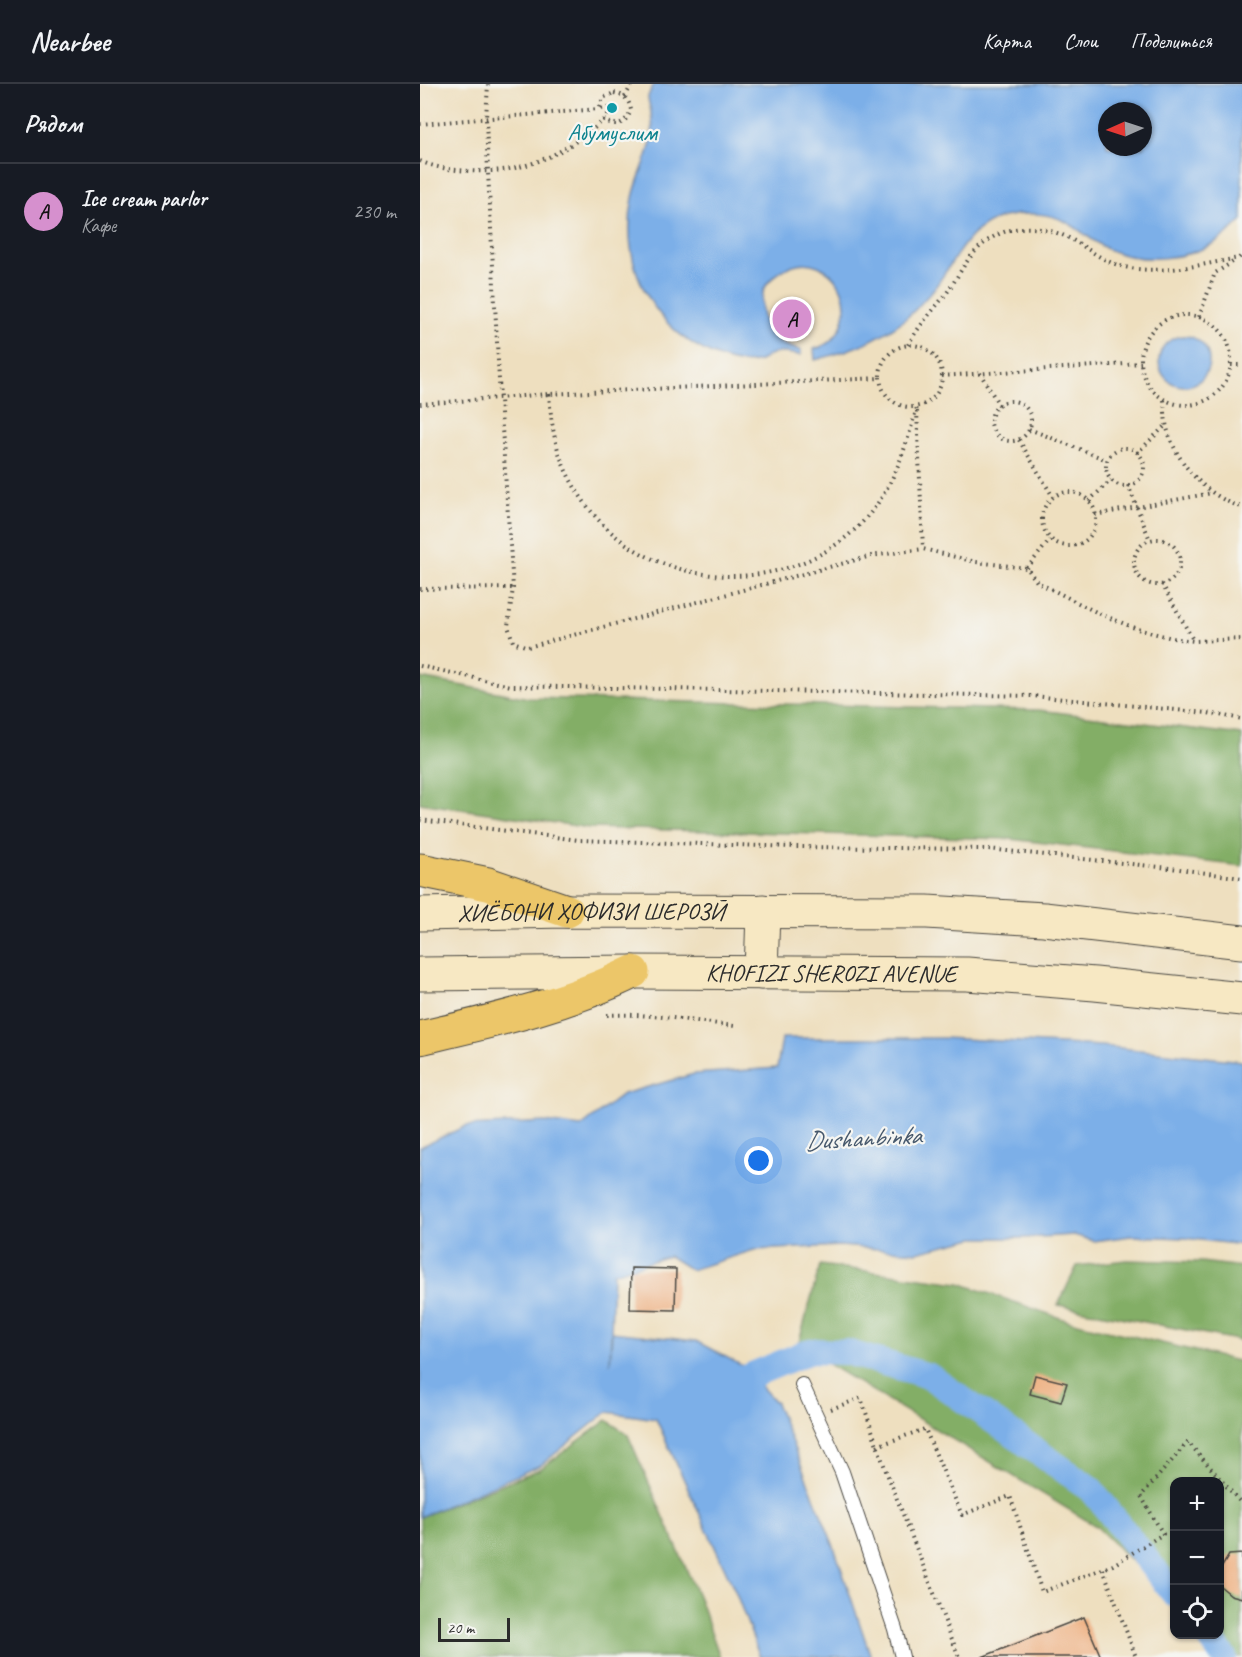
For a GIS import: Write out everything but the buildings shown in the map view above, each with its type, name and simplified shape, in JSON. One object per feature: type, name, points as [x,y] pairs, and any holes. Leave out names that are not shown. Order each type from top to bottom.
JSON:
[{"type":"highway","points":[[420,870],[488,884],[567,911]]},
{"type":"highway","points":[[420,1038],[546,1007],[585,994],[633,972]]},
{"type":"main road","name":"ХИЁБОНИ ҲОФИЗИ ШЕРОЗӢ","points":[[420,914],[763,911]]},
{"type":"main road","points":[[761,973],[763,911],[927,912],[1032,918],[1242,942]]},
{"type":"main road","name":"KHOFIZI SHEROZI AVENUE","points":[[420,974],[633,972],[967,974],[1242,999]]},
{"type":"lane","points":[[802,1385],[842,1472],[895,1629],[902,1657]]},
{"type":"path","points":[[488,84],[486,117],[488,172],[513,588],[508,626],[513,642],[528,647],[871,556],[923,549],[976,562],[1027,568],[1037,582],[1098,613],[1137,629],[1194,641],[1242,639]]},
{"type":"path","points":[[625,97],[632,84]]},
{"type":"path","points":[[599,109],[600,103],[608,95],[620,94],[629,103],[631,110],[623,122],[617,125],[604,120]]},
{"type":"path","points":[[420,124],[612,108],[604,120],[586,136],[544,160],[522,167],[488,172],[450,170],[420,161]]},
{"type":"path","points":[[908,345],[919,325],[946,293],[969,259],[987,239],[1010,228],[1037,228],[1057,233],[1075,240],[1082,247],[1110,263],[1131,268],[1170,269],[1240,256]]},
{"type":"path","points":[[1199,317],[1215,273],[1240,256]]},
{"type":"path","points":[[1182,315],[1199,317],[1213,324],[1224,336],[1230,349],[1231,365],[1226,382],[1214,396],[1199,404],[1181,406],[1164,400],[1148,384],[1141,363],[1143,346],[1152,331],[1166,320],[1182,315]]},
{"type":"path","points":[[908,345],[928,350],[940,366],[942,376],[937,393],[932,399],[917,407],[896,404],[882,388],[880,378],[887,356],[897,348],[908,345]]},
{"type":"path","points":[[942,376],[1141,363]]},
{"type":"path","points":[[1231,365],[1242,365]]},
{"type":"path","points":[[980,373],[999,405]]},
{"type":"path","points":[[420,404],[549,394],[880,378]]},
{"type":"path","points":[[549,394],[552,430],[563,466],[582,499],[600,520],[636,550],[670,567],[706,576],[744,577],[781,570],[816,556],[847,535],[874,508],[894,477],[908,441],[917,407]]},
{"type":"path","points":[[1164,400],[1167,425],[1176,452],[1192,474],[1212,493],[1242,507]]},
{"type":"path","points":[[1013,401],[1026,408],[1031,422],[1029,429],[1019,440],[1005,441],[993,432],[991,417],[999,405],[1013,401]]},
{"type":"path","points":[[917,407],[923,549]]},
{"type":"path","points":[[1137,453],[1167,425]]},
{"type":"path","points":[[1029,429],[1107,460]]},
{"type":"path","points":[[1019,440],[1053,497]]},
{"type":"path","points":[[1120,448],[1132,449],[1141,457],[1143,469],[1138,480],[1122,486],[1111,480],[1106,471],[1107,460],[1120,448]]},
{"type":"path","points":[[1089,501],[1111,480]]},
{"type":"path","points":[[1128,485],[1150,540]]},
{"type":"path","points":[[1072,492],[1089,501],[1095,515],[1096,525],[1086,541],[1068,547],[1050,540],[1042,526],[1042,518],[1043,510],[1053,497],[1072,492]]},
{"type":"path","points":[[1095,515],[1212,493]]},
{"type":"path","points":[[1027,568],[1050,540]]},
{"type":"path","points":[[1150,540],[1166,540],[1178,552],[1179,568],[1175,575],[1162,584],[1147,582],[1136,571],[1135,556],[1138,549],[1150,540]]},
{"type":"path","points":[[1162,584],[1194,641]]},
{"type":"path","points":[[420,590],[513,588]]},
{"type":"path","points":[[420,666],[511,686],[1032,696],[1206,713],[1242,719]]},
{"type":"path","points":[[420,819],[578,840],[796,847],[988,849],[1242,878]]},
{"type":"path","points":[[597,1017],[634,1014],[735,1026]]},
{"type":"path","points":[[815,1414],[861,1398],[877,1446],[960,1657]]},
{"type":"path","points":[[877,1446],[925,1429],[962,1515],[1010,1496],[1042,1592],[1124,1559],[1163,1534],[1141,1496],[1188,1442],[1242,1504]]},
{"type":"path","points":[[1103,1569],[1136,1657]]},
{"type":"green space","points":[[420,678],[529,698],[1039,710],[1242,735],[1242,866],[1010,839],[590,828],[420,803]]},
{"type":"green space","points":[[1126,1260],[1201,1262],[1242,1267],[1242,1341],[1058,1305],[1077,1266]]},
{"type":"green space","points":[[820,1265],[959,1283],[1069,1321],[1242,1362],[1242,1657],[1210,1657],[1196,1639],[1224,1639],[1224,1477],[1170,1477],[1170,1605],[1154,1583],[1096,1526],[798,1346]]},
{"type":"green space","points":[[607,1420],[628,1435],[699,1598],[720,1657],[420,1657],[420,1517],[540,1469]]},
{"type":"water","points":[[654,84],[1242,84],[1242,220],[1232,230],[1203,249],[1177,256],[1150,258],[1112,251],[1072,225],[1052,216],[1020,214],[1004,217],[992,221],[972,236],[934,289],[904,320],[868,342],[815,360],[814,349],[827,344],[842,323],[845,310],[844,297],[839,284],[830,274],[814,264],[796,264],[783,270],[768,282],[763,293],[762,313],[769,330],[775,337],[782,343],[801,350],[801,355],[774,353],[758,362],[731,361],[698,347],[678,333],[660,315],[637,273],[631,249],[630,224],[633,198],[652,139],[648,97]]},
{"type":"water","points":[[1189,336],[1202,343],[1208,351],[1208,371],[1202,379],[1194,385],[1179,386],[1166,379],[1160,371],[1159,356],[1166,343],[1174,337]]},
{"type":"water","name":"Dushanbinka","points":[[782,1038],[943,1038],[1102,1046],[1242,1061],[1242,1245],[1184,1238],[1131,1236],[1094,1241],[1074,1235],[974,1238],[917,1252],[840,1246],[754,1250],[691,1270],[669,1256],[613,1273],[610,1364],[612,1332],[696,1341],[743,1366],[776,1403],[833,1544],[871,1657],[760,1657],[736,1593],[656,1419],[607,1412],[541,1465],[420,1517],[420,1147],[466,1126],[545,1122],[581,1127],[623,1094],[694,1074],[777,1068]]},
{"type":"waterway","points":[[718,1389],[810,1351],[846,1352],[929,1376],[1091,1489],[1170,1589]]},
{"type":"waterway","points":[[1211,1639],[1224,1657]]},
{"type":"place","name":"Абумуслим","points":[[612,108]]},
{"type":"place","name":"Ice cream parlor","points":[[792,319]]}]
